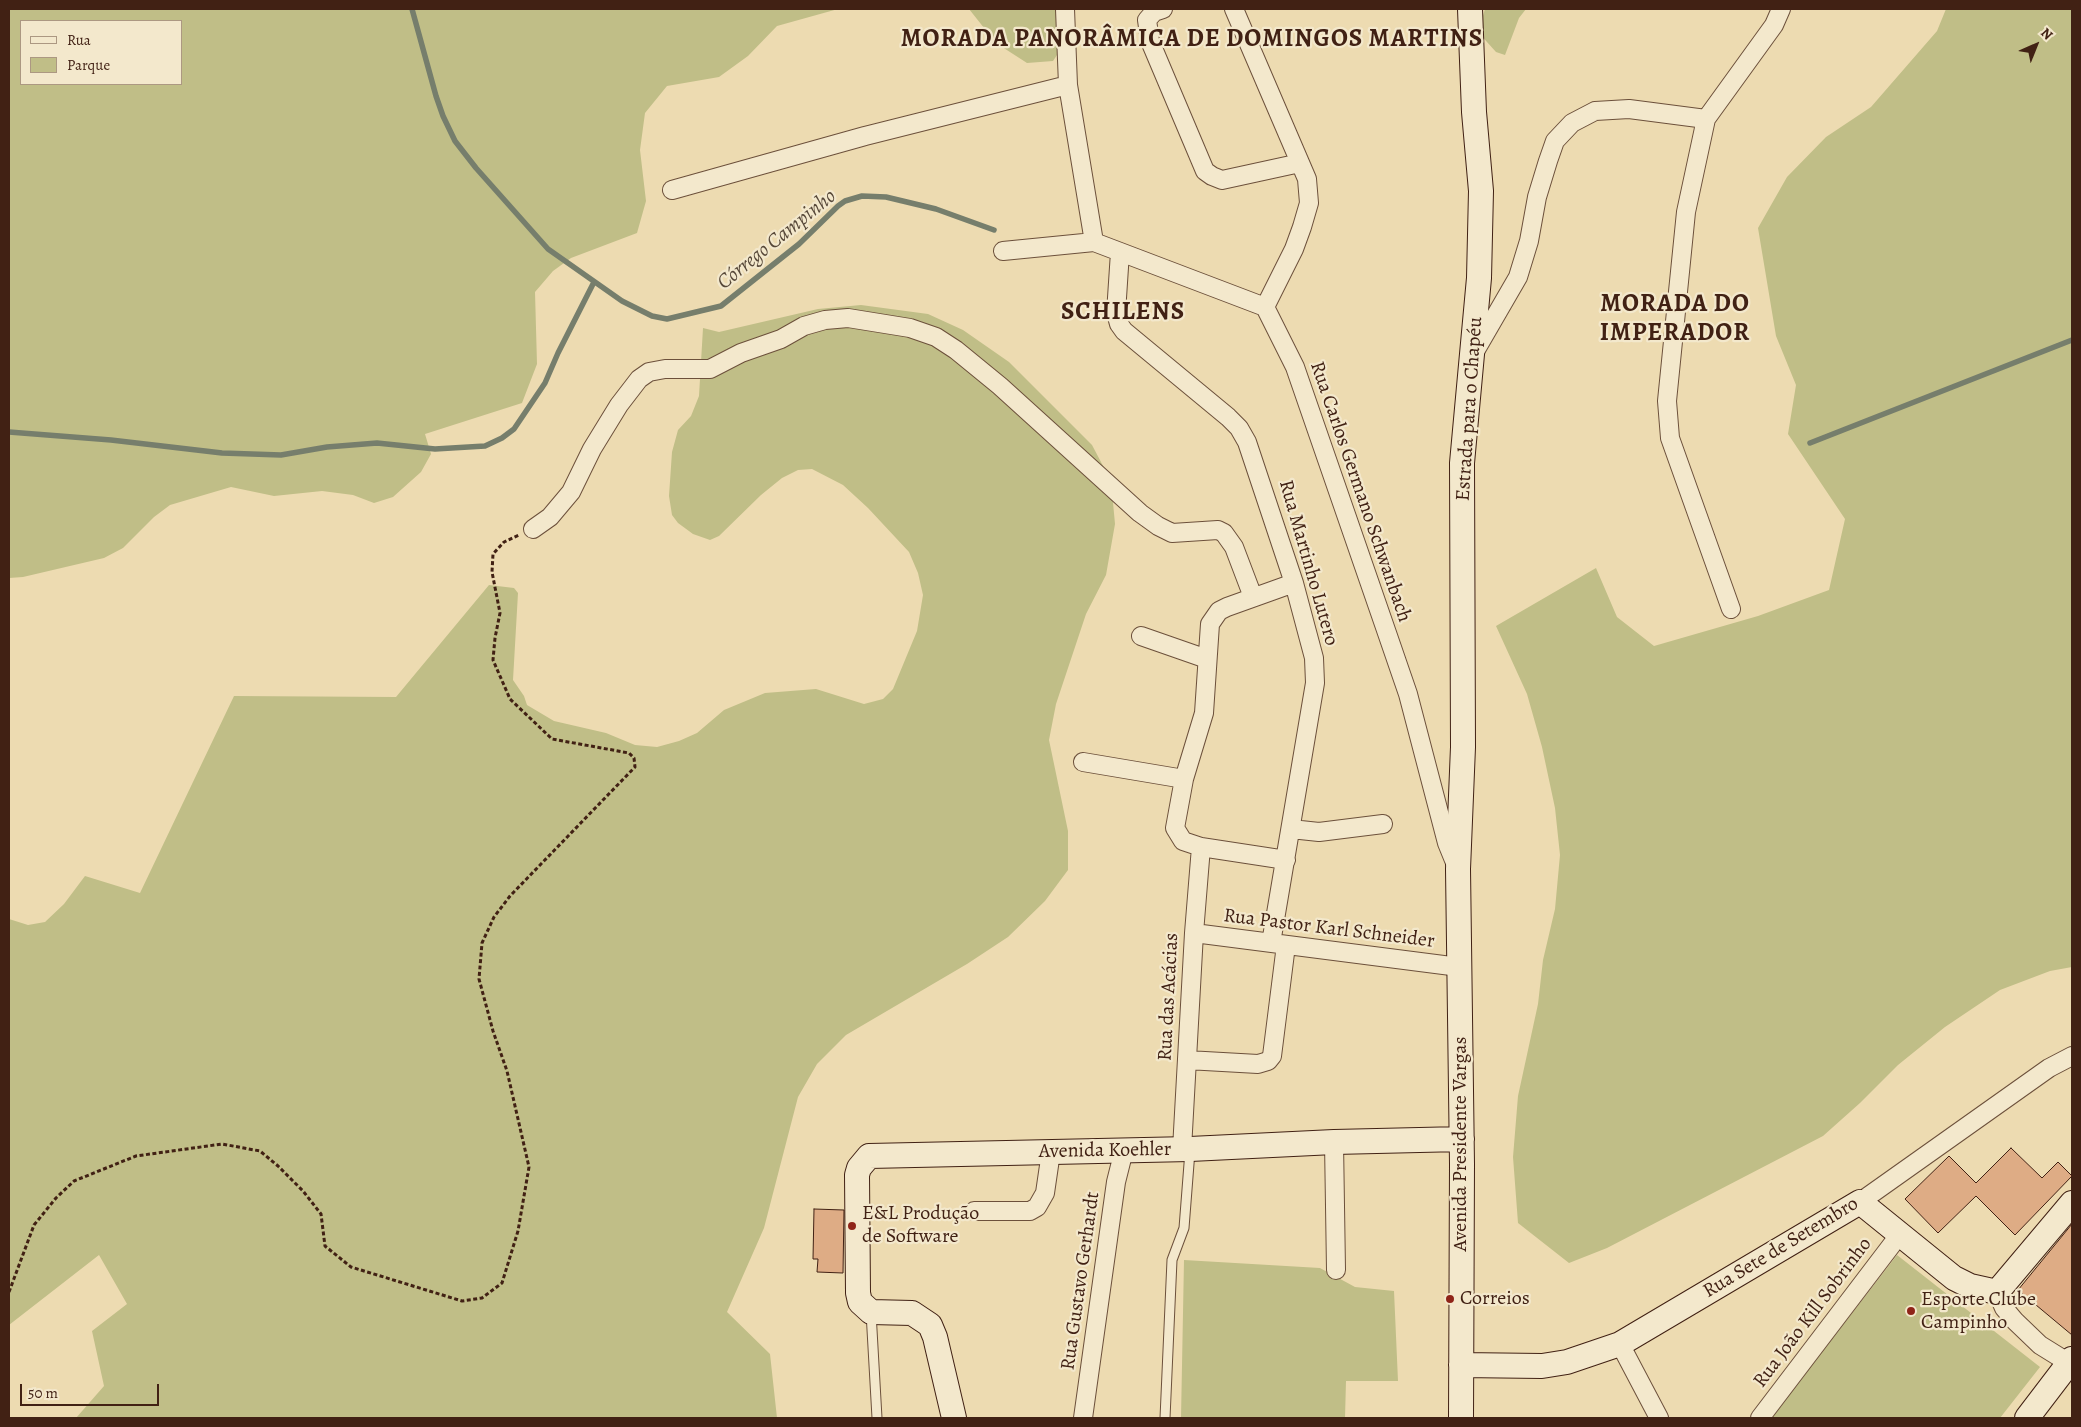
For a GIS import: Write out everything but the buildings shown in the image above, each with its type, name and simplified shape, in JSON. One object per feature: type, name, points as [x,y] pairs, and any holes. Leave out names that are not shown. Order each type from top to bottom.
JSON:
[{"type":"street","points":[[1065,9],[1068,85],[1094,242]]},
{"type":"street","points":[[1163,9],[1154,12],[1147,20],[1150,41],[1206,171],[1222,180],[1300,163]]},
{"type":"street","points":[[1003,252],[1094,242],[1265,307],[1294,249],[1307,211],[1309,203],[1307,178],[1234,9]]},
{"type":"street","name":"Estrada para o Chapéu","points":[[1458,869],[1463,747],[1462,463],[1474,354],[1479,278],[1481,191],[1474,112],[1470,9]]},
{"type":"street","points":[[1731,609],[1670,438],[1667,420],[1686,212],[1706,119],[1774,25],[1781,9]]},
{"type":"street","points":[[672,190],[865,136],[1068,85]]},
{"type":"street","points":[[1474,354],[1518,277],[1529,242],[1537,197],[1555,141],[1572,123],[1595,111],[1629,109],[1706,119]]},
{"type":"street","name":"Rua Martinho Lutero","points":[[1120,252],[1116,312],[1119,324],[1124,331],[1213,404],[1239,428],[1257,466],[1294,583],[1316,672],[1286,860],[1272,1056],[1268,1061],[1258,1064],[1187,1060]]},
{"type":"street","name":"Rua Carlos Germano Schwanbach","points":[[1265,307],[1295,367],[1381,614],[1408,694],[1447,843],[1458,869]]},
{"type":"street","points":[[533,529],[550,517],[571,492],[592,449],[639,378],[649,372],[665,369],[710,369],[741,353],[781,339],[804,326],[825,320],[848,318],[910,328],[936,337],[956,350],[1000,386],[1140,513],[1158,526],[1172,532],[1218,530],[1224,533],[1234,547],[1253,597]]},
{"type":"street","points":[[1286,860],[1202,847],[1182,841],[1175,828],[1184,779],[1204,713],[1208,635],[1213,618],[1227,607],[1294,583]]},
{"type":"street","points":[[1142,636],[1207,659]]},
{"type":"street","points":[[1083,762],[1184,779]]},
{"type":"street","points":[[1290,830],[1319,832],[1383,824]]},
{"type":"street","name":"Rua das Acácias","points":[[1186,1149],[1187,1060],[1194,933],[1202,847]]},
{"type":"street","name":"Avenida Presidente Vargas","points":[[1458,869],[1462,1139],[1461,1418]]},
{"type":"street","name":"Rua Pastor Karl Schneider","points":[[1194,933],[1459,967]]},
{"type":"street","name":"Rua Sete de Setembro","points":[[1461,1365],[1542,1366],[1567,1362],[1620,1344],[1860,1202],[2049,1068],[2072,1056]]},
{"type":"street","name":"Avenida Koehler","points":[[871,1312],[860,1302],[857,1175],[859,1168],[870,1156],[1186,1149],[1334,1142],[1462,1139]]},
{"type":"street","points":[[1334,1142],[1336,1270]]},
{"type":"street","name":"Rua Gustavo Gerhardt","points":[[1083,1418],[1116,1182],[1124,1150]]},
{"type":"street","points":[[974,1211],[1030,1210],[1037,1207],[1045,1193],[1051,1152]]},
{"type":"street","points":[[1860,1202],[1954,1278],[1970,1286],[1997,1292]]},
{"type":"street","points":[[1997,1292],[2072,1203]]},
{"type":"street","name":"Rua João Kill Sobrinho","points":[[1760,1418],[1900,1234]]},
{"type":"street","points":[[1997,1292],[2004,1308],[2040,1345],[2071,1361],[2027,1418]]},
{"type":"street","points":[[871,1312],[912,1313],[930,1325],[936,1337],[954,1418]]},
{"type":"street","points":[[1620,1344],[1659,1418]]},
{"type":"lane","points":[[1165,1418],[1172,1260],[1184,1228],[1186,1149]]},
{"type":"lane","points":[[871,1312],[876,1418]]},
{"type":"path","points":[[9,1292],[34,1225],[56,1198],[74,1182],[136,1156],[222,1144],[260,1151],[278,1166],[304,1191],[320,1214],[325,1246],[351,1267],[462,1301],[482,1298],[502,1282],[518,1231],[529,1167],[507,1071],[493,1031],[479,979],[482,943],[494,917],[510,896],[635,767],[634,758],[629,753],[552,739],[510,699],[493,660],[500,613],[492,572],[493,554],[504,542],[533,529]]},
{"type":"green space","points":[[9,9],[838,9],[777,26],[748,56],[719,77],[667,86],[645,113],[640,150],[646,201],[637,233],[571,258],[553,271],[535,292],[537,364],[522,403],[425,434],[431,454],[421,472],[393,497],[374,503],[353,495],[322,491],[274,496],[231,487],[170,505],[154,517],[123,548],[104,558],[23,577],[9,578]]},
{"type":"green space","points":[[969,9],[1071,9],[1075,28],[1053,61],[1027,63],[996,43]]},
{"type":"green space","points":[[1485,9],[1526,9],[1519,18],[1505,55],[1496,52],[1478,32]]},
{"type":"green space","points":[[1946,9],[2072,9],[2072,967],[2050,971],[2000,990],[1945,1027],[1898,1065],[1823,1136],[1607,1248],[1569,1263],[1518,1223],[1513,1157],[1518,1096],[1538,1004],[1543,960],[1555,909],[1560,855],[1555,808],[1542,747],[1527,694],[1496,626],[1596,568],[1617,617],[1654,646],[1758,616],[1829,590],[1845,519],[1788,434],[1796,385],[1776,336],[1758,228],[1787,177],[1826,137],[1871,107],[1937,31]]},
{"type":"green space","points":[[861,305],[928,314],[963,330],[1009,362],[1092,445],[1111,481],[1115,524],[1106,575],[1086,614],[1056,704],[1049,740],[1068,831],[1068,870],[1045,901],[1008,937],[967,964],[846,1035],[817,1064],[798,1097],[764,1228],[727,1312],[770,1354],[777,1418],[76,1418],[104,1386],[92,1331],[127,1304],[99,1255],[9,1325],[9,919],[28,925],[45,922],[64,904],[85,876],[140,893],[234,696],[396,697],[489,585],[514,588],[518,593],[513,680],[524,696],[527,705],[554,721],[606,733],[635,745],[657,747],[679,741],[697,733],[724,710],[765,693],[816,689],[864,704],[883,699],[893,689],[917,631],[923,595],[918,573],[909,552],[868,508],[843,485],[812,469],[798,470],[782,478],[761,495],[719,536],[710,540],[693,534],[678,523],[672,515],[669,496],[672,452],[678,430],[691,416],[699,396],[703,328],[719,332],[818,309]]},
{"type":"green space","name":"Esporte Clube Campinho","points":[[1897,1255],[2040,1367],[2000,1418],[1771,1418]]},
{"type":"green space","points":[[1184,1260],[1320,1268],[1355,1287],[1394,1291],[1398,1381],[1346,1381],[1345,1418],[1181,1418]]},
{"type":"waterway","name":"Córrego Campinho","points":[[412,9],[443,116],[455,141],[476,168],[548,249],[622,301],[652,316],[667,319],[721,306],[799,244],[838,206],[845,201],[862,196],[886,197],[936,209],[994,230]]},
{"type":"waterway","points":[[9,432],[111,440],[222,453],[281,455],[327,447],[377,443],[435,449],[485,446],[502,438],[514,429],[545,383],[594,282]]},
{"type":"waterway","points":[[1810,443],[2072,340]]},
{"type":"place","name":"E&L Produção de Software","points":[[852,1226]]},
{"type":"place","name":"Correios","points":[[1450,1299]]},
{"type":"place","name":"Esporte Clube Campinho","points":[[1911,1311]]},
{"type":"district","name":"MORADA PANORÂMICA DE DOMINGOS MARTINS","points":[[1192,40]]},
{"type":"district","name":"SCHILENS","points":[[1123,313]]},
{"type":"district","name":"MORADA DO IMPERADOR","points":[[1675,320]]}]
